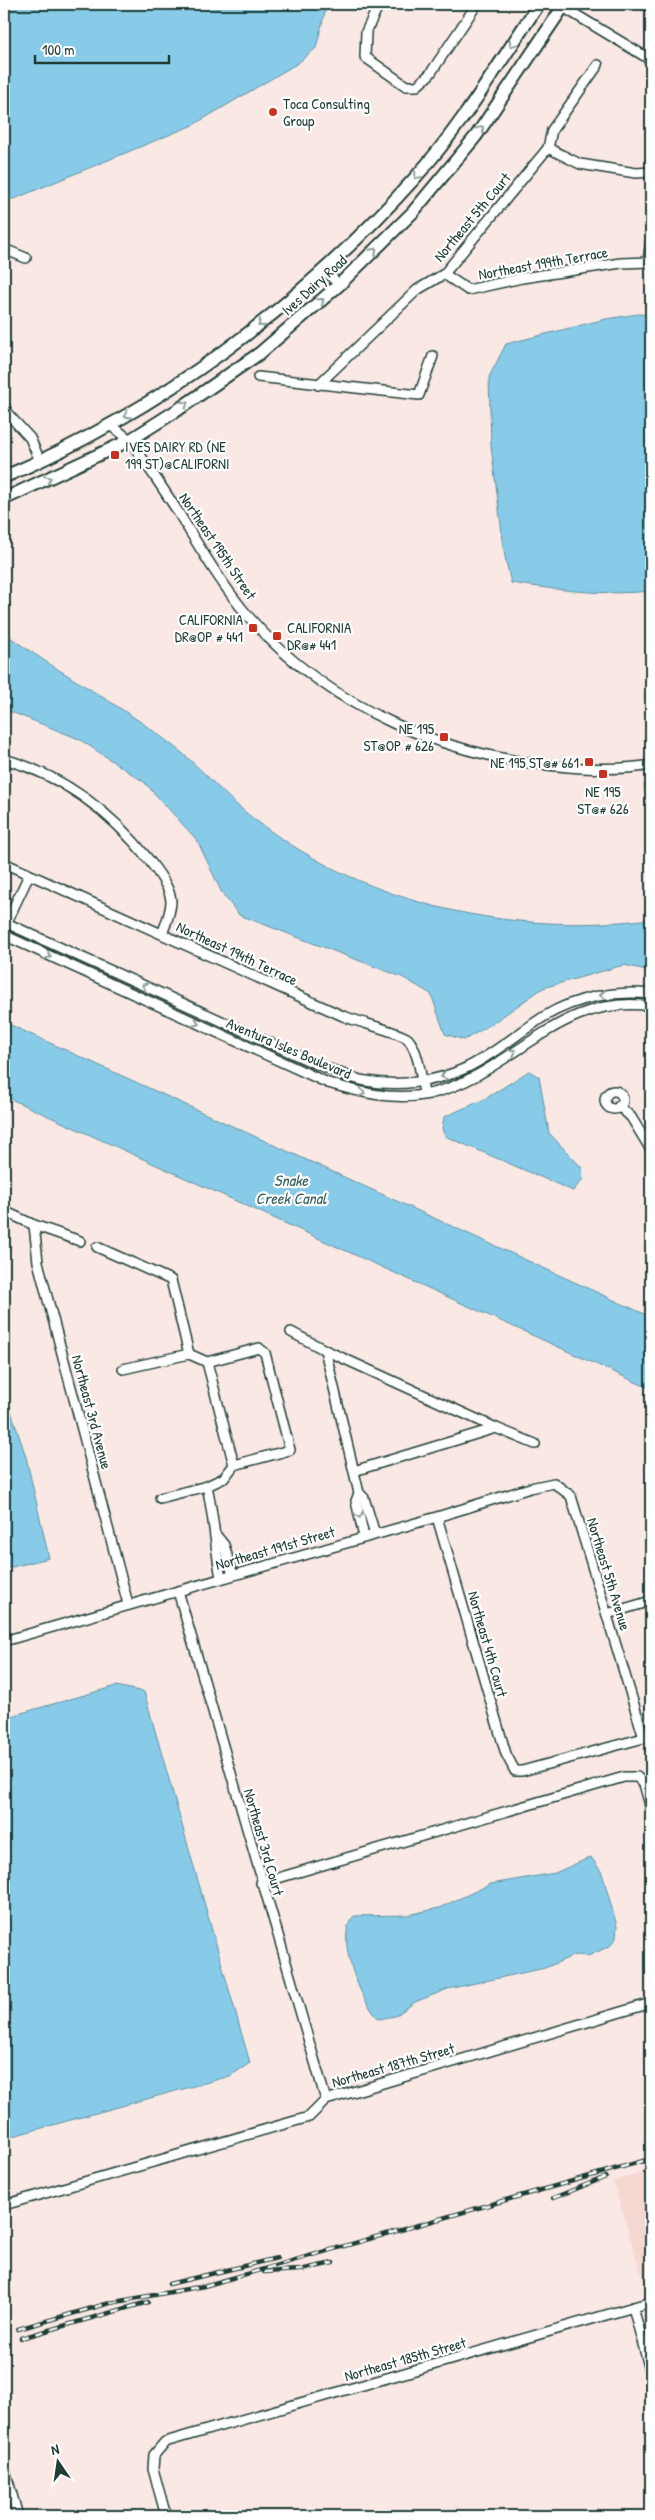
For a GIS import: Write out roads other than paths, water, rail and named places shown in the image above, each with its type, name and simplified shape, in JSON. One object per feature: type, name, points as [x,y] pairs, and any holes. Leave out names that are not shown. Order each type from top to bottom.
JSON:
[{"type":"main road","name":"Ives Dairy Road","points":[[4,477],[111,425],[167,391],[246,336],[325,270],[415,179],[458,124],[539,4]]},
{"type":"main road","name":"Ives Dairy Road","points":[[4,499],[130,440],[260,353],[339,285],[413,212],[476,136],[562,5]]},
{"type":"street","points":[[379,4],[366,32],[364,58],[406,86],[416,86],[430,74],[477,4]]},
{"type":"street","points":[[562,5],[651,60]]},
{"type":"street","name":"Northeast 5th Court","points":[[318,385],[417,290],[444,274],[548,148],[552,130],[598,65]]},
{"type":"street","points":[[548,148],[580,164],[636,173],[651,172]]},
{"type":"street","points":[[649,261],[651,240]]},
{"type":"street","points":[[4,249],[26,258]]},
{"type":"street","name":"Northeast 199th Terrace","points":[[444,274],[468,290],[522,278],[621,263],[649,261]]},
{"type":"street","points":[[325,270],[339,285]]},
{"type":"street","points":[[258,377],[419,395],[433,356]]},
{"type":"street","points":[[5,410],[30,438],[40,461]]},
{"type":"street","name":"Northeast 195th Street","points":[[111,425],[130,440],[220,579],[249,616],[288,656],[347,699],[374,715],[453,747],[470,751],[539,765],[596,769],[651,765]]},
{"type":"street","points":[[4,759],[54,778],[80,792],[111,818],[132,840],[154,867],[166,887],[171,900],[162,934]]},
{"type":"street","name":"Northeast 194th Terrace","points":[[4,863],[342,1016],[368,1026],[396,1032],[407,1038],[415,1052],[424,1094]]},
{"type":"street","points":[[4,925],[29,875]]},
{"type":"street","name":"Aventura Isles Boulevard","points":[[4,925],[316,1064],[365,1081],[402,1084],[438,1078],[466,1068],[546,1016],[566,1006],[589,998],[615,993],[651,994]]},
{"type":"street","name":"Aventura Isles Boulevard","points":[[4,935],[328,1083],[366,1094],[401,1097],[424,1094],[468,1080],[482,1073],[564,1020],[586,1011],[610,1006],[651,1006]]},
{"type":"street","points":[[620,1106],[631,1117],[651,1150]]},
{"type":"street","points":[[4,1211],[34,1225],[80,1241]]},
{"type":"street","name":"Northeast 3rd Avenue","points":[[34,1225],[38,1262],[128,1604]]},
{"type":"street","points":[[97,1247],[171,1280],[189,1354]]},
{"type":"street","points":[[291,1332],[325,1350],[535,1444]]},
{"type":"street","points":[[123,1369],[189,1354],[207,1362],[259,1348],[265,1353],[290,1450],[234,1465],[224,1478],[207,1486],[160,1498]]},
{"type":"street","points":[[325,1350],[359,1493],[364,1498],[375,1534]]},
{"type":"street","points":[[207,1362],[234,1465]]},
{"type":"street","points":[[354,1471],[496,1428]]},
{"type":"street","name":"Northeast 191st Street","points":[[4,1641],[437,1517],[530,1488],[554,1483]]},
{"type":"street","name":"Northeast 5th Avenue","points":[[554,1483],[571,1496],[648,1737]]},
{"type":"street","points":[[207,1486],[216,1535],[215,1546],[221,1578]]},
{"type":"street","points":[[359,1493],[356,1501],[364,1537]]},
{"type":"street","name":"Northeast 4th Court","points":[[437,1517],[506,1754],[515,1771],[522,1771],[648,1737]]},
{"type":"street","points":[[216,1535],[224,1545],[233,1575]]},
{"type":"street","name":"Northeast 3rd Court","points":[[178,1590],[261,1883],[326,2100]]},
{"type":"street","points":[[608,1614],[651,1601]]},
{"type":"street","points":[[261,1883],[624,1777],[637,1778],[644,1784],[651,1808]]},
{"type":"street","name":"Northeast 187th Street","points":[[4,2205],[309,2117],[326,2100],[651,2003]]},
{"type":"street","name":"Northeast 185th Street","points":[[166,2516],[153,2469],[154,2455],[165,2442],[651,2302]]},
{"type":"street","points":[[633,2307],[651,2374]]},
{"type":"street","points":[[4,2467],[18,2516]]},
{"type":"water","points":[[4,4],[327,4],[316,48],[298,63],[193,125],[14,199],[4,198]]},
{"type":"water","points":[[638,314],[651,315],[651,591],[598,593],[511,583],[505,557],[491,446],[489,377],[506,344],[606,319]]},
{"type":"water","points":[[4,635],[7,635],[140,721],[182,753],[238,806],[258,822],[302,851],[348,875],[395,895],[445,909],[495,918],[547,923],[599,923],[651,919],[651,971],[624,965],[543,988],[490,1025],[464,1040],[445,1034],[431,994],[402,977],[239,915],[222,893],[197,840],[144,782],[79,739],[4,709]]},
{"type":"water","name":"Snake Creek Canal","points":[[4,1022],[651,1317],[651,1389],[4,1096]]},
{"type":"water","points":[[529,1071],[539,1077],[549,1133],[582,1168],[583,1179],[573,1191],[445,1136],[442,1129],[444,1117],[485,1099]]},
{"type":"water","points":[[4,1390],[26,1457],[49,1558],[4,1569]]},
{"type":"water","points":[[116,1686],[144,1692],[250,2063],[230,2076],[13,2136],[4,2133],[4,1718]]},
{"type":"water","points":[[591,1857],[602,1873],[617,1926],[616,1938],[610,1946],[588,1956],[575,1955],[545,1968],[448,1989],[415,2002],[395,2016],[379,2019],[372,2011],[358,1984],[348,1953],[348,1925],[354,1916],[408,1915],[439,1908],[491,1884],[555,1873]]},
{"type":"railway","points":[[18,2329],[110,2303],[204,2286],[650,2159]]},
{"type":"railway","points":[[645,2172],[651,2170]]},
{"type":"railway","points":[[553,2198],[606,2177]]},
{"type":"railway","points":[[169,2284],[277,2258]]},
{"type":"railway","points":[[264,2272],[300,2270],[333,2263]]},
{"type":"railway","points":[[21,2338],[148,2302]]},
{"type":"place","name":"Toca Consulting Group","points":[[273,112]]},
{"type":"place","name":"IVES DAIRY RD (NE 199 ST)@CALIFORNI","points":[[115,455]]},
{"type":"place","name":"CALIFORNIA DR@OP # 441","points":[[253,628]]},
{"type":"place","name":"CALIFORNIA DR@# 441","points":[[277,636]]},
{"type":"place","name":"NE 195 ST@OP # 626","points":[[444,737]]},
{"type":"place","name":"NE 195 ST@# 661","points":[[589,762]]},
{"type":"place","name":"NE 195 ST@# 626","points":[[603,774]]}]
